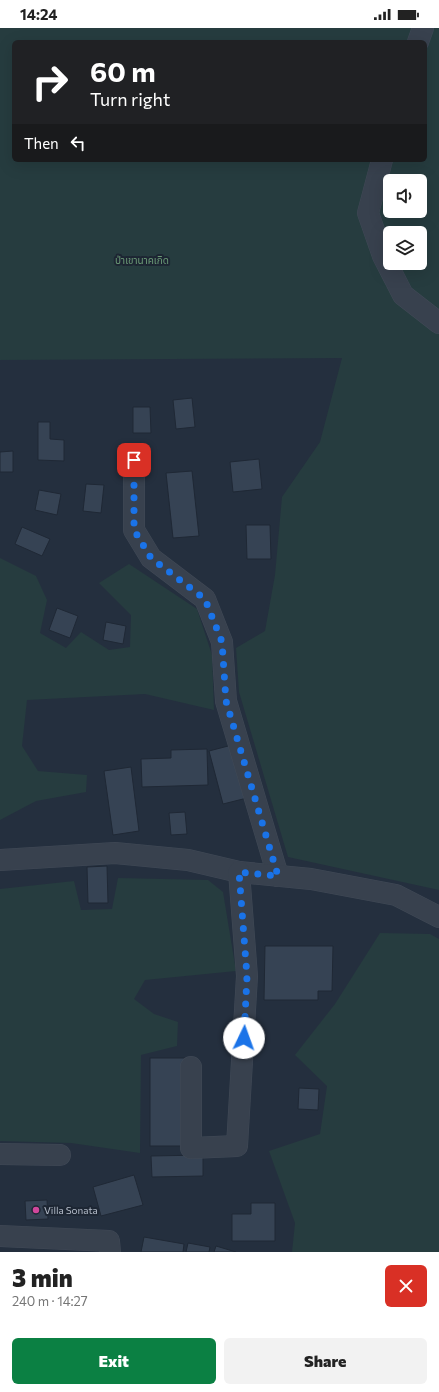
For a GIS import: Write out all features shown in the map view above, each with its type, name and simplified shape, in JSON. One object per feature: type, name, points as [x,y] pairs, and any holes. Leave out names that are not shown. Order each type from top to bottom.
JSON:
[{"type":"street","points":[[419,40],[422,28]]},
{"type":"street","points":[[381,162],[368,213],[383,256],[403,295],[439,323]]},
{"type":"street","points":[[134,460],[134,530],[151,558],[205,599],[222,642],[226,701],[278,876]]},
{"type":"street","points":[[0,860],[115,853],[188,860],[239,872],[311,879],[396,895],[439,917]]},
{"type":"street","points":[[191,1067],[191,1148],[237,1146],[247,976],[239,872]]},
{"type":"street","points":[[0,1154],[60,1155]]},
{"type":"street","points":[[0,1236],[109,1241],[110,1252]]},
{"type":"green space","name":"ป่าเขานาคเกิด","points":[[0,28],[439,28],[439,890],[288,857],[239,692],[236,648],[265,631],[275,575],[282,497],[320,442],[342,358],[0,360]]},
{"type":"green space","points":[[0,558],[36,576],[47,600],[40,633],[66,648],[81,632],[109,650],[130,647],[131,615],[99,583],[129,564],[197,609],[212,655],[214,710],[145,694],[27,700],[22,746],[38,771],[87,775],[86,792],[36,801],[0,820]]},
{"type":"green space","points":[[118,878],[208,880],[223,892],[236,971],[145,980],[134,999],[154,1014],[178,1022],[177,1046],[141,1055],[140,1153],[71,1143],[0,1141],[0,889],[74,881],[81,910],[112,909]]},
{"type":"green space","points":[[380,933],[430,934],[439,939],[439,1252],[292,1252],[295,1223],[269,1151],[320,1134],[327,1086],[295,1055],[335,1004]]},
{"type":"building","points":[[192,398],[195,427],[176,429],[173,400]]},
{"type":"building","points":[[133,407],[150,407],[151,433],[133,433]]},
{"type":"building","points":[[38,422],[50,422],[50,439],[64,440],[64,461],[38,460]]},
{"type":"building","points":[[13,451],[13,472],[0,472],[0,452]]},
{"type":"building","points":[[259,459],[262,489],[233,492],[230,462]]},
{"type":"building","points":[[192,471],[199,536],[173,538],[166,473]]},
{"type":"building","points":[[86,484],[104,485],[101,513],[83,511]]},
{"type":"building","points":[[39,490],[61,494],[57,515],[35,510]]},
{"type":"building","points":[[246,525],[270,525],[271,559],[247,559]]},
{"type":"building","points":[[22,527],[50,539],[42,556],[15,544]]},
{"type":"building","points":[[57,608],[78,616],[70,638],[49,630]]},
{"type":"building","points":[[106,622],[126,626],[123,644],[103,640]]},
{"type":"building","points":[[232,745],[247,798],[223,804],[209,751]]},
{"type":"building","points":[[207,749],[208,785],[142,787],[141,759],[171,758],[171,750]]},
{"type":"building","points":[[131,767],[139,831],[113,835],[104,771]]},
{"type":"building","points":[[185,812],[187,834],[171,835],[169,813]]},
{"type":"building","points":[[107,866],[108,903],[88,903],[87,867]]},
{"type":"building","points":[[265,946],[333,946],[332,991],[318,991],[318,1000],[264,1000]]},
{"type":"building","points":[[150,1058],[185,1058],[185,1146],[150,1146]]},
{"type":"building","points":[[299,1088],[319,1089],[318,1110],[298,1109]]},
{"type":"building","points":[[203,1155],[203,1176],[152,1177],[151,1156]]},
{"type":"building","points":[[134,1175],[143,1205],[101,1216],[93,1187]]},
{"type":"building","name":"Villa Sonata","points":[[47,1200],[48,1219],[26,1220],[25,1201]]},
{"type":"building","points":[[251,1203],[275,1203],[275,1241],[232,1241],[232,1214],[251,1214]]},
{"type":"building","points":[[144,1237],[184,1244],[183,1252],[141,1252]]},
{"type":"building","points":[[188,1243],[210,1247],[209,1252],[186,1252]]},
{"type":"building","points":[[216,1246],[236,1252],[214,1252]]},
{"type":"place","name":"Villa Sonata","points":[[36,1210]]},
{"type":"route","points":[[134,460],[134,530],[151,558],[205,599],[222,642],[226,701],[278,876],[239,872],[247,976],[244,1038]]}]
